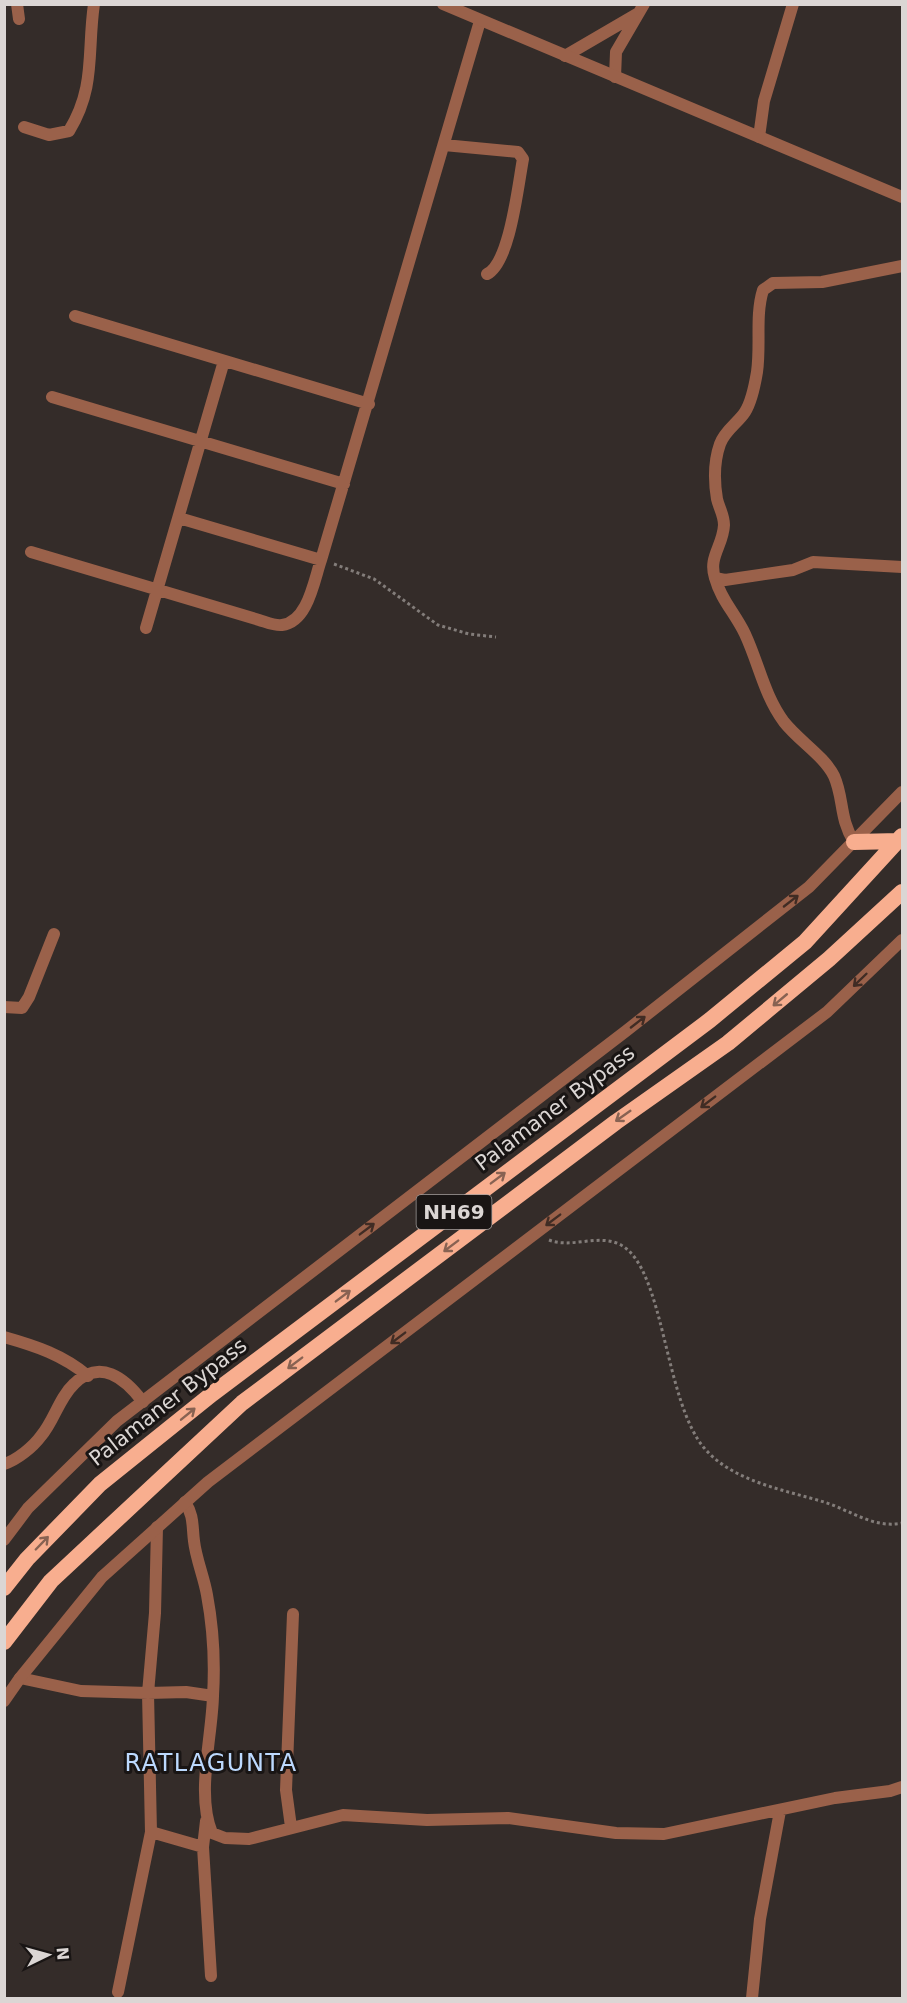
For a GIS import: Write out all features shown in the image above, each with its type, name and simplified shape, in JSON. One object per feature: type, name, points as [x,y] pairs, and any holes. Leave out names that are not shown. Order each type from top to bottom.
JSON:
[{"type":"highway","points":[[854,842],[901,838]]},
{"type":"highway","name":"Palamaner Bypass","points":[[4,1588],[27,1559],[100,1484],[212,1394],[710,1020],[805,942],[901,838]]},
{"type":"highway","name":"NH69","points":[[4,1642],[51,1581],[242,1403],[616,1122],[728,1043],[829,959],[903,892]]},
{"type":"street","points":[[17,4],[19,20]]},
{"type":"street","points":[[24,127],[49,135],[69,130],[82,110],[91,71],[89,48],[94,4]]},
{"type":"street","points":[[443,4],[903,196]]},
{"type":"street","points":[[759,137],[764,101],[793,4]]},
{"type":"street","points":[[565,56],[640,9]]},
{"type":"street","points":[[615,77],[616,52],[640,9]]},
{"type":"street","points":[[31,552],[281,626],[294,621],[302,611],[321,560],[369,404],[480,21]]},
{"type":"street","points":[[444,145],[518,152],[523,159],[509,231],[499,263],[495,270],[487,274]]},
{"type":"street","points":[[854,842],[844,827],[835,778],[826,763],[799,741],[783,720],[764,688],[747,637],[736,615],[720,598],[711,566],[724,525],[723,513],[717,501],[716,460],[721,442],[732,424],[745,412],[752,391],[757,372],[759,303],[763,290],[773,283],[822,282],[903,266]]},
{"type":"street","points":[[75,316],[369,404]]},
{"type":"street","points":[[146,628],[224,361]]},
{"type":"street","points":[[52,397],[344,484]]},
{"type":"street","points":[[179,518],[321,560]]},
{"type":"street","points":[[715,578],[725,580],[793,570],[813,562],[903,567]]},
{"type":"street","points":[[4,1540],[27,1508],[117,1421],[745,938],[808,887],[903,792]]},
{"type":"street","points":[[4,1006],[22,1008],[29,997],[54,934]]},
{"type":"street","points":[[4,1701],[102,1577],[208,1482],[827,1012],[903,940]]},
{"type":"street","points":[[4,1337],[42,1348],[69,1360],[88,1376]]},
{"type":"street","points":[[4,1464],[12,1461],[41,1437],[74,1384],[95,1372],[117,1374],[131,1386],[143,1402]]},
{"type":"street","points":[[185,1502],[192,1513],[194,1540],[207,1595],[213,1696],[207,1759],[206,1820],[202,1847],[211,1976]]},
{"type":"street","points":[[118,1992],[150,1833],[148,1693],[155,1613],[158,1527]]},
{"type":"street","points":[[291,1827],[286,1790],[293,1614]]},
{"type":"street","points":[[20,1678],[81,1691],[186,1692],[213,1696]]},
{"type":"street","points":[[206,1820],[212,1833],[225,1838],[249,1839],[343,1815],[427,1820],[508,1818],[616,1833],[664,1834],[771,1810],[780,1811],[835,1798],[890,1791],[903,1787]]},
{"type":"street","points":[[752,1998],[760,1919],[780,1811]]},
{"type":"street","points":[[150,1833],[202,1847]]},
{"type":"path","points":[[321,560],[374,579],[438,625],[469,634],[496,636]]},
{"type":"path","points":[[539,1230],[545,1238],[559,1244],[606,1241],[621,1245],[637,1262],[650,1287],[684,1415],[705,1449],[739,1475],[796,1496],[826,1503],[864,1520],[903,1523]]},
{"type":"district","name":"RATLAGUNTA","points":[[211,1763]]}]
